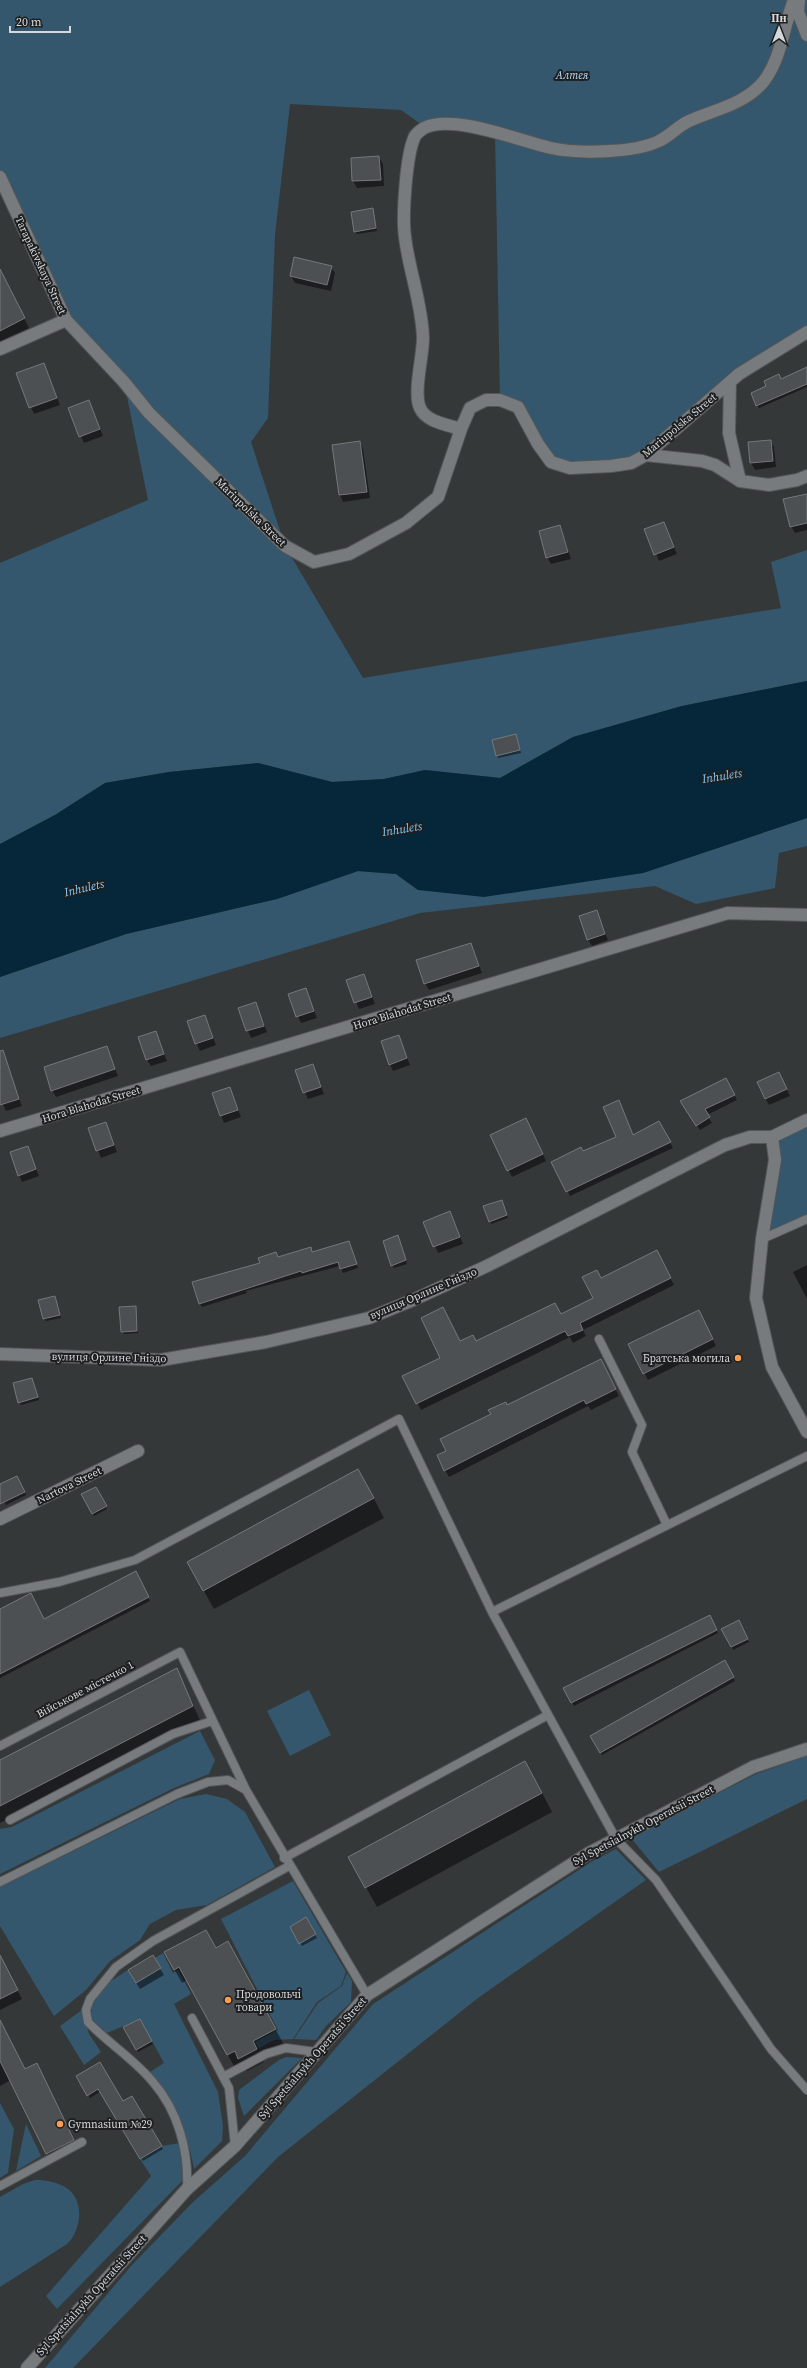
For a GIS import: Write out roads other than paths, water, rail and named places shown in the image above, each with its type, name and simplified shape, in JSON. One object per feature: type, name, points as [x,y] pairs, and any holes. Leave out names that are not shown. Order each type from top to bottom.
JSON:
[{"type":"street","points":[[461,429],[426,416],[420,408],[418,399],[423,358],[422,320],[403,223],[410,150],[416,134],[426,127],[450,125],[495,132],[552,148],[577,152],[629,150],[645,147],[675,132],[687,122],[726,108],[755,90],[764,80],[784,40],[794,0]]},
{"type":"street","points":[[799,0],[798,12],[807,35]]},
{"type":"street","name":"Tarapakivskaya Street","points":[[0,177],[66,320],[124,382]]},
{"type":"street","points":[[0,349],[66,320]]},
{"type":"street","name":"Mariupolska Street","points":[[124,382],[149,413],[285,546],[314,562],[349,554],[406,523],[438,498],[461,429],[470,408],[486,400],[500,400],[518,406],[538,444],[551,462],[570,468],[631,463],[646,455],[739,374],[807,332]]},
{"type":"street","points":[[730,382],[729,433],[740,481]]},
{"type":"street","points":[[646,455],[702,461],[720,468],[740,481],[769,484],[797,480],[807,476]]},
{"type":"street","name":"Hora Blahodat Street","points":[[0,1131],[728,913],[807,915]]},
{"type":"street","points":[[807,1120],[772,1137],[775,1160],[762,1239],[756,1298],[772,1367],[807,1432]]},
{"type":"street","name":"вулиця Орлине Гніздо","points":[[0,1354],[161,1360],[266,1342],[369,1318],[413,1300],[487,1266],[726,1145],[750,1137],[772,1137]]},
{"type":"street","name":"Nartova Street","points":[[0,1519],[138,1451]]},
{"type":"street","name":"Syl Spetsialnykh Operatsii Street","points":[[26,2368],[187,2189],[235,2146],[367,1995],[589,1853],[753,1767],[807,1749]]},
{"type":"lane","points":[[762,1239],[807,1219]]},
{"type":"lane","points":[[599,1339],[642,1425],[632,1452],[667,1525]]},
{"type":"lane","points":[[0,1593],[59,1582],[135,1560],[399,1420],[492,1612],[616,1839],[656,1880],[771,2049],[807,2090]]},
{"type":"lane","points":[[492,1612],[807,1456]]},
{"type":"lane","name":"Військове містечко 1","points":[[0,1746],[180,1652],[212,1721]]},
{"type":"lane","points":[[284,1858],[548,1715]]},
{"type":"lane","points":[[10,1820],[174,1734],[212,1721],[246,1790],[284,1858],[367,1995]]},
{"type":"lane","points":[[0,1882],[170,1798],[208,1782],[228,1780],[246,1790]]},
{"type":"lane","points":[[187,2189],[186,2157],[180,2130],[162,2094],[142,2071],[88,2022],[86,2010],[96,1990],[122,1963],[153,1941],[289,1866]]},
{"type":"lane","points":[[192,2018],[229,2088],[235,2146]]},
{"type":"lane","points":[[224,2077],[266,2054],[286,2048],[316,2052]]},
{"type":"lane","points":[[0,2186],[82,2142]]},
{"type":"water","name":"Inhulets","points":[[807,681],[807,818],[643,873],[484,897],[418,890],[396,874],[358,871],[277,899],[126,934],[0,977],[0,844],[55,815],[105,783],[169,772],[258,763],[332,782],[384,779],[425,770],[500,778],[573,737],[682,706]]},
{"type":"place","name":"Братська могила","points":[[738,1358]]},
{"type":"place","name":"Продовольчі товари","points":[[228,2000]]},
{"type":"place","name":"Gymnasium №29","points":[[60,2124]]},
{"type":"park label","name":"Алтея","points":[[572,75]]}]
